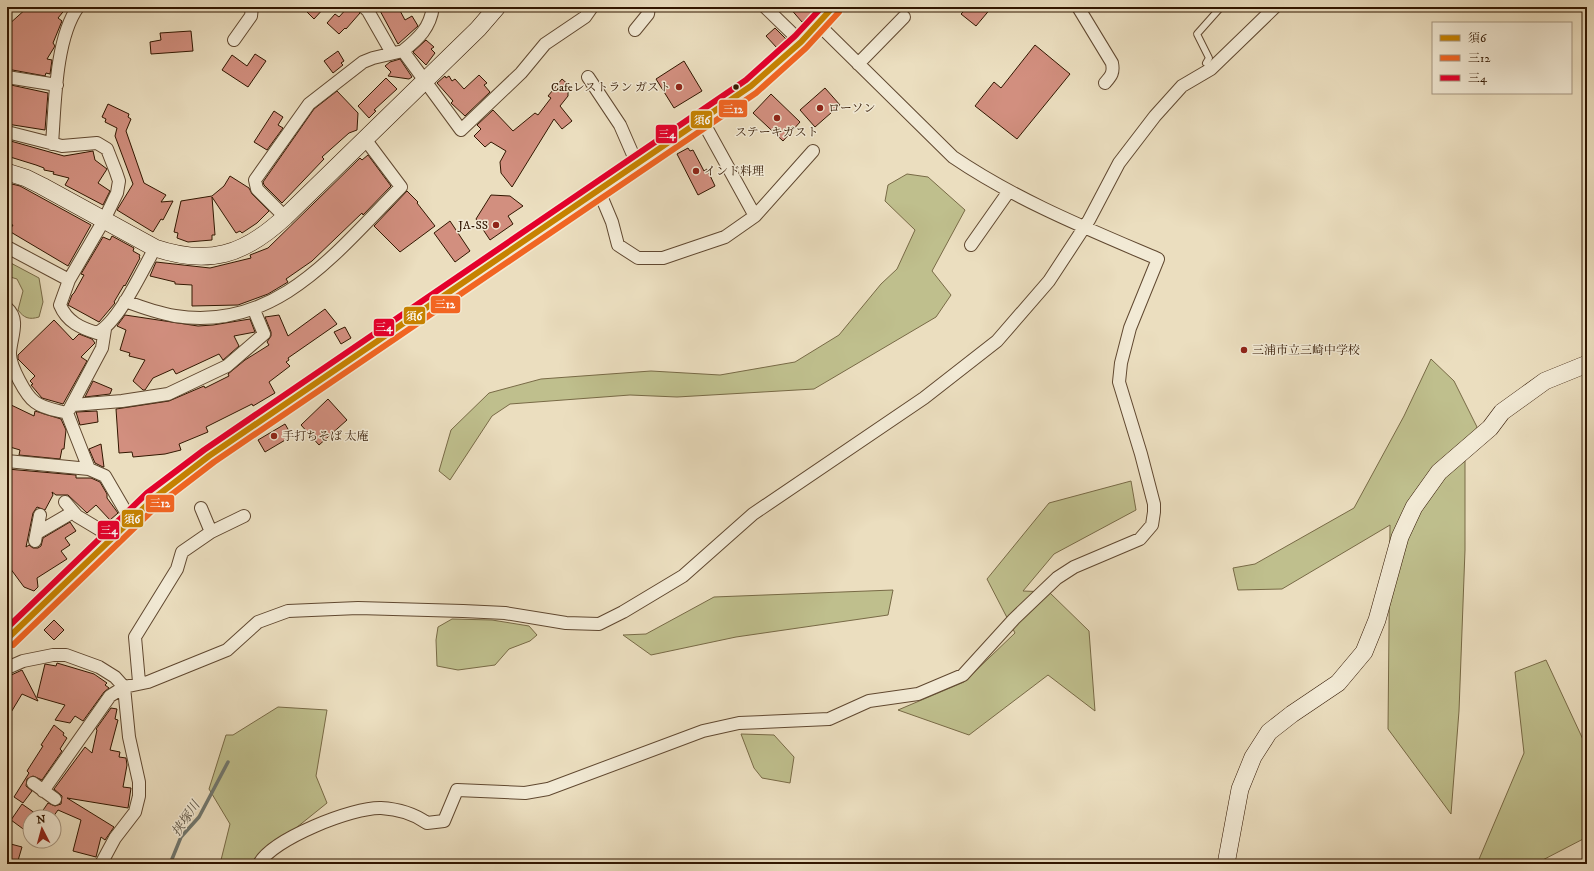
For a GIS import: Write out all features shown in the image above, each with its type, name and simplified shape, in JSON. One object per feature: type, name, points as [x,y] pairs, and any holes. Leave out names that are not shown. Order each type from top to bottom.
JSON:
[{"type":"main road","points":[[7,639],[152,499],[209,456],[751,86],[801,42],[833,7]]},
{"type":"street","points":[[52,144],[60,63],[67,33],[74,13],[78,7]]},
{"type":"street","points":[[234,40],[251,16],[252,7]]},
{"type":"street","points":[[364,7],[397,52],[425,81],[460,130],[521,73],[545,44],[585,17],[592,7]]},
{"type":"street","points":[[285,217],[257,189],[255,180],[309,104],[364,62],[397,52],[416,41],[426,29],[433,7]]},
{"type":"street","points":[[7,172],[42,186],[155,248],[171,253],[190,256],[208,256],[226,253],[244,247],[261,238],[285,217],[478,29],[497,7]]},
{"type":"street","points":[[635,30],[648,14],[650,7]]},
{"type":"street","points":[[765,7],[801,42]]},
{"type":"street","points":[[1078,7],[1112,63],[1113,70],[1111,76],[1105,83]]},
{"type":"street","points":[[43,791],[110,696],[124,686],[139,682],[148,682],[227,650],[258,622],[288,611],[358,608],[463,611],[504,613],[566,622],[599,624],[683,576],[753,514],[924,398],[997,341],[1049,281],[1084,227],[1119,163],[1155,116],[1182,86],[1208,66],[1275,7]]},
{"type":"street","points":[[858,64],[904,17]]},
{"type":"street","points":[[259,864],[270,851],[287,840],[348,813],[380,808],[398,809],[415,814],[427,823],[444,821],[457,790],[525,793],[548,789],[703,731],[738,723],[829,719],[869,701],[918,694],[963,675],[1014,619],[1057,578],[1074,567],[1140,539],[1152,524],[1154,504],[1143,461],[1118,382],[1130,328],[1158,259],[1084,227],[1009,191],[975,172],[953,157],[818,24]]},
{"type":"street","points":[[7,77],[57,85]]},
{"type":"street","points":[[588,77],[620,125],[637,164]]},
{"type":"street","points":[[702,120],[755,216]]},
{"type":"street","points":[[7,132],[27,136],[52,144],[72,146],[92,142],[103,145],[107,149],[116,172],[119,188],[104,220],[69,280],[60,305],[62,310],[78,327],[97,332],[105,329]]},
{"type":"street","points":[[125,301],[174,316],[208,318],[254,310],[286,294],[299,285],[329,258],[401,187],[365,139]]},
{"type":"street","points":[[599,191],[612,222],[618,245],[638,258],[663,258],[725,237],[755,216],[813,152]]},
{"type":"street","points":[[972,245],[1009,191]]},
{"type":"street","points":[[7,247],[69,280]]},
{"type":"street","points":[[89,470],[70,409],[102,348],[105,329],[125,301],[155,248]]},
{"type":"street","points":[[7,308],[14,319],[10,358],[19,380],[34,402],[46,408],[70,409],[168,394],[227,366],[264,334],[254,310]]},
{"type":"street","points":[[1226,864],[1240,789],[1253,757],[1269,732],[1292,714],[1338,683],[1364,652],[1377,620],[1400,537],[1414,507],[1438,472],[1490,428],[1502,412],[1545,381],[1587,364]]},
{"type":"street","points":[[7,461],[89,470],[105,476],[130,519]]},
{"type":"street","points":[[40,515],[36,537],[69,507],[77,516],[112,537]]},
{"type":"street","points":[[201,508],[211,532]]},
{"type":"street","points":[[139,682],[135,637],[177,569],[182,552],[211,532],[244,516]]},
{"type":"street","points":[[7,668],[23,661],[53,655],[66,655],[99,667],[124,686],[129,737],[139,782],[139,796],[135,812],[115,838],[101,864]]},
{"type":"street","points":[[33,783],[55,799]]},
{"type":"lane","points":[[1208,66],[1209,58],[1198,34],[1220,7]]},
{"type":"green space","points":[[907,174],[928,177],[965,210],[932,271],[951,295],[936,317],[814,389],[677,397],[630,395],[510,404],[492,416],[450,480],[439,471],[451,430],[489,393],[541,379],[651,371],[720,375],[795,362],[839,335],[881,284],[897,269],[915,230],[885,201],[888,185]]},
{"type":"green space","points":[[7,261],[39,278],[43,302],[39,317],[27,318],[18,310],[23,291],[17,279],[7,276]]},
{"type":"green space","points":[[1431,359],[1454,381],[1477,427],[1465,450],[1465,550],[1459,711],[1451,814],[1388,729],[1390,525],[1282,589],[1238,590],[1233,568],[1255,564],[1354,508],[1404,416]]},
{"type":"green space","points":[[1131,481],[1136,510],[1054,554],[1023,591],[1049,592],[1089,631],[1095,711],[1048,675],[969,735],[898,710],[964,682],[1015,633],[987,579],[1049,503]]},
{"type":"green space","points":[[893,590],[888,615],[736,637],[651,655],[623,635],[646,634],[714,597]]},
{"type":"green space","points":[[452,619],[492,620],[529,626],[537,635],[530,641],[509,649],[495,665],[458,670],[437,666],[436,640],[438,627]]},
{"type":"green space","points":[[1546,660],[1587,748],[1587,837],[1535,864],[1477,864],[1524,753],[1515,672]]},
{"type":"green space","points":[[278,707],[327,710],[316,776],[327,803],[271,848],[257,864],[220,864],[230,824],[209,789],[226,735],[233,735]]},
{"type":"green space","points":[[741,734],[774,735],[794,757],[790,783],[762,778],[754,768]]},
{"type":"building","points":[[28,7],[67,7],[58,18],[62,21],[53,43],[55,46],[47,59],[52,60],[50,74],[46,73],[45,76],[7,69],[7,26]]},
{"type":"building","points":[[302,7],[325,7],[314,19]]},
{"type":"building","points":[[348,7],[357,7],[360,13],[346,29],[345,28],[339,34],[327,23],[335,14],[339,17]]},
{"type":"building","points":[[378,7],[398,7],[405,20],[412,16],[418,26],[398,44]]},
{"type":"building","points":[[789,7],[818,7],[802,22]]},
{"type":"building","points":[[968,7],[992,7],[976,26],[961,14]]},
{"type":"building","points":[[775,28],[787,40],[777,48],[766,36]]},
{"type":"building","points":[[191,31],[193,51],[151,54],[150,42],[161,40],[160,33]]},
{"type":"building","points":[[426,40],[434,47],[431,49],[435,53],[426,65],[413,52]]},
{"type":"building","points":[[1035,45],[1070,74],[1017,139],[975,106],[994,82],[1001,88]]},
{"type":"building","points":[[338,51],[344,61],[341,63],[343,65],[333,73],[324,61]]},
{"type":"building","points":[[255,54],[266,61],[248,87],[222,70],[232,55],[247,66]]},
{"type":"building","points":[[400,59],[412,77],[409,79],[388,76],[391,72],[385,66],[390,62]]},
{"type":"building","points":[[684,61],[702,91],[674,108],[656,79]]},
{"type":"building","points":[[479,75],[487,83],[484,85],[490,92],[465,116],[451,103],[453,101],[437,83],[445,76],[446,78],[449,76],[452,81],[455,79],[464,89]]},
{"type":"building","points":[[386,78],[397,89],[374,110],[376,111],[369,118],[358,106]]},
{"type":"building","points":[[562,79],[571,87],[568,91],[568,96],[560,106],[572,121],[562,129],[554,119],[512,187],[501,173],[500,162],[506,151],[491,142],[485,147],[474,136],[481,129],[477,125],[493,110],[513,131],[535,113],[538,115],[551,98],[548,96]]},
{"type":"building","points":[[11,85],[48,93],[45,130],[7,124],[7,90],[10,91]]},
{"type":"building","name":"ローソン","points":[[825,88],[840,105],[815,127],[800,110]]},
{"type":"building","points":[[337,91],[358,113],[357,130],[349,133],[322,157],[324,159],[282,203],[264,185],[263,182],[314,109]]},
{"type":"building","name":"ステーキガスト","points":[[771,94],[800,122],[783,141],[753,113]]},
{"type":"building","points":[[108,104],[129,114],[128,117],[131,119],[126,131],[144,183],[166,195],[161,202],[173,201],[163,220],[161,219],[153,232],[117,210],[133,184],[115,136],[117,128],[105,122],[106,119],[102,117]]},
{"type":"building","points":[[274,111],[283,117],[278,125],[283,128],[267,150],[254,142]]},
{"type":"building","points":[[7,140],[64,156],[93,151],[95,160],[107,169],[98,183],[110,191],[103,205],[65,185],[69,178],[53,174],[54,172],[44,170],[44,168],[7,156]]},
{"type":"building","points":[[688,148],[690,151],[693,150],[704,171],[707,169],[715,186],[698,195],[677,154]]},
{"type":"building","points":[[368,155],[391,186],[363,215],[362,213],[312,261],[286,279],[288,282],[268,294],[238,305],[192,306],[192,285],[175,284],[175,282],[150,276],[156,262],[210,268],[251,258],[250,255],[268,248],[360,158],[362,160]]},
{"type":"building","points":[[230,176],[249,188],[252,194],[269,211],[257,223],[242,233],[240,231],[236,233],[212,197],[215,235],[212,235],[212,240],[188,242],[177,238],[178,233],[174,232],[181,201],[212,196],[224,186]]},
{"type":"building","points":[[8,183],[20,186],[91,225],[68,266],[9,231],[13,225],[7,224]]},
{"type":"building","points":[[407,191],[418,202],[417,203],[435,226],[400,252],[374,226]]},
{"type":"building","points":[[491,195],[510,196],[523,206],[508,216],[513,224],[490,240],[476,219]]},
{"type":"building","points":[[450,221],[470,251],[455,262],[434,233]]},
{"type":"building","points":[[112,236],[134,248],[133,251],[140,255],[140,258],[125,286],[124,285],[114,302],[115,303],[99,322],[68,305],[84,275],[81,274],[103,237],[110,240]]},
{"type":"building","points":[[325,309],[337,324],[288,358],[289,360],[286,362],[290,366],[269,382],[275,393],[253,406],[252,404],[206,427],[208,432],[179,444],[181,450],[165,454],[133,457],[132,452],[119,453],[116,409],[169,401],[204,386],[205,388],[229,376],[228,374],[245,360],[269,345],[267,342],[271,336],[271,332],[265,317],[279,315],[288,336]]},
{"type":"building","points":[[125,315],[198,326],[250,319],[255,332],[234,336],[239,346],[223,360],[219,354],[176,374],[173,369],[153,378],[145,390],[143,390],[133,381],[145,360],[129,356],[130,353],[120,350],[126,330],[117,326]]},
{"type":"building","points":[[54,320],[73,340],[79,334],[92,339],[95,343],[81,357],[87,361],[63,404],[42,398],[31,385],[33,384],[30,381],[35,376],[18,359],[18,355]]},
{"type":"building","points":[[345,327],[351,338],[341,344],[334,332]]},
{"type":"building","points":[[93,381],[112,389],[110,394],[85,397]]},
{"type":"building","points":[[328,399],[347,420],[319,445],[301,425]]},
{"type":"building","points":[[7,403],[34,416],[35,411],[61,419],[66,430],[64,449],[62,449],[60,459],[19,455],[20,450],[10,447],[11,444],[7,442]]},
{"type":"building","points":[[97,411],[98,422],[80,425],[76,412]]},
{"type":"building","points":[[285,424],[292,436],[265,452],[258,440]]},
{"type":"building","points":[[101,444],[104,467],[95,463],[89,449]]},
{"type":"building","points":[[7,469],[76,475],[76,478],[91,478],[100,482],[107,494],[107,498],[118,513],[110,520],[96,505],[87,513],[68,495],[56,495],[52,492],[53,495],[45,510],[37,507],[33,513],[26,547],[29,545],[33,548],[38,548],[41,546],[43,538],[70,522],[76,531],[65,538],[70,545],[61,551],[67,559],[37,578],[38,587],[34,591],[24,587],[7,564]]},
{"type":"building","points":[[54,620],[64,630],[54,640],[44,630]]},
{"type":"building","points":[[57,663],[94,674],[107,683],[105,685],[109,688],[104,692],[83,721],[75,716],[70,723],[55,720],[65,705],[37,697],[45,664],[56,666]]},
{"type":"building","points":[[22,670],[38,701],[22,694],[7,719],[7,677]]},
{"type":"building","points":[[111,708],[117,709],[115,719],[118,720],[110,750],[120,752],[119,757],[126,758],[127,765],[123,787],[131,788],[128,808],[67,798],[114,827],[105,840],[101,837],[96,857],[73,851],[81,820],[62,812],[62,809],[44,809],[48,803],[55,806],[61,804],[62,796],[54,789],[85,747],[92,753],[96,729]]},
{"type":"building","points":[[54,725],[64,733],[63,735],[67,738],[60,749],[62,751],[42,780],[33,776],[27,779],[26,786],[32,791],[23,803],[14,797],[29,773],[27,771],[43,746],[41,745]]},
{"type":"building","points":[[22,804],[29,809],[22,809],[22,828],[11,820]]},
{"type":"building","points":[[7,843],[22,847],[17,864],[7,864]]},
{"type":"waterway","name":"挟塚川","points":[[170,864],[181,837],[199,817],[228,762]]},
{"type":"transit line","name":"三4","points":[[7,628],[147,493],[204,450],[746,80],[795,36],[822,7]]},
{"type":"transit line","name":"須6","points":[[7,639],[153,499],[209,456],[751,86],[801,42],[833,7]]},
{"type":"transit line","name":"三12","points":[[13,645],[158,505],[214,462],[756,93],[806,48],[839,12]]},
{"type":"place","name":"Cafeレストラン ガスト","points":[[679,87]]},
{"type":"place","name":"ローソン","points":[[820,108]]},
{"type":"place","name":"ステーキガスト","points":[[777,118]]},
{"type":"place","name":"インド料理","points":[[696,171]]},
{"type":"place","name":"JA-SS","points":[[496,225]]},
{"type":"place","name":"三浦市立三崎中学校","points":[[1244,350]]},
{"type":"place","name":"手打ちそば 太庵","points":[[274,436]]}]
